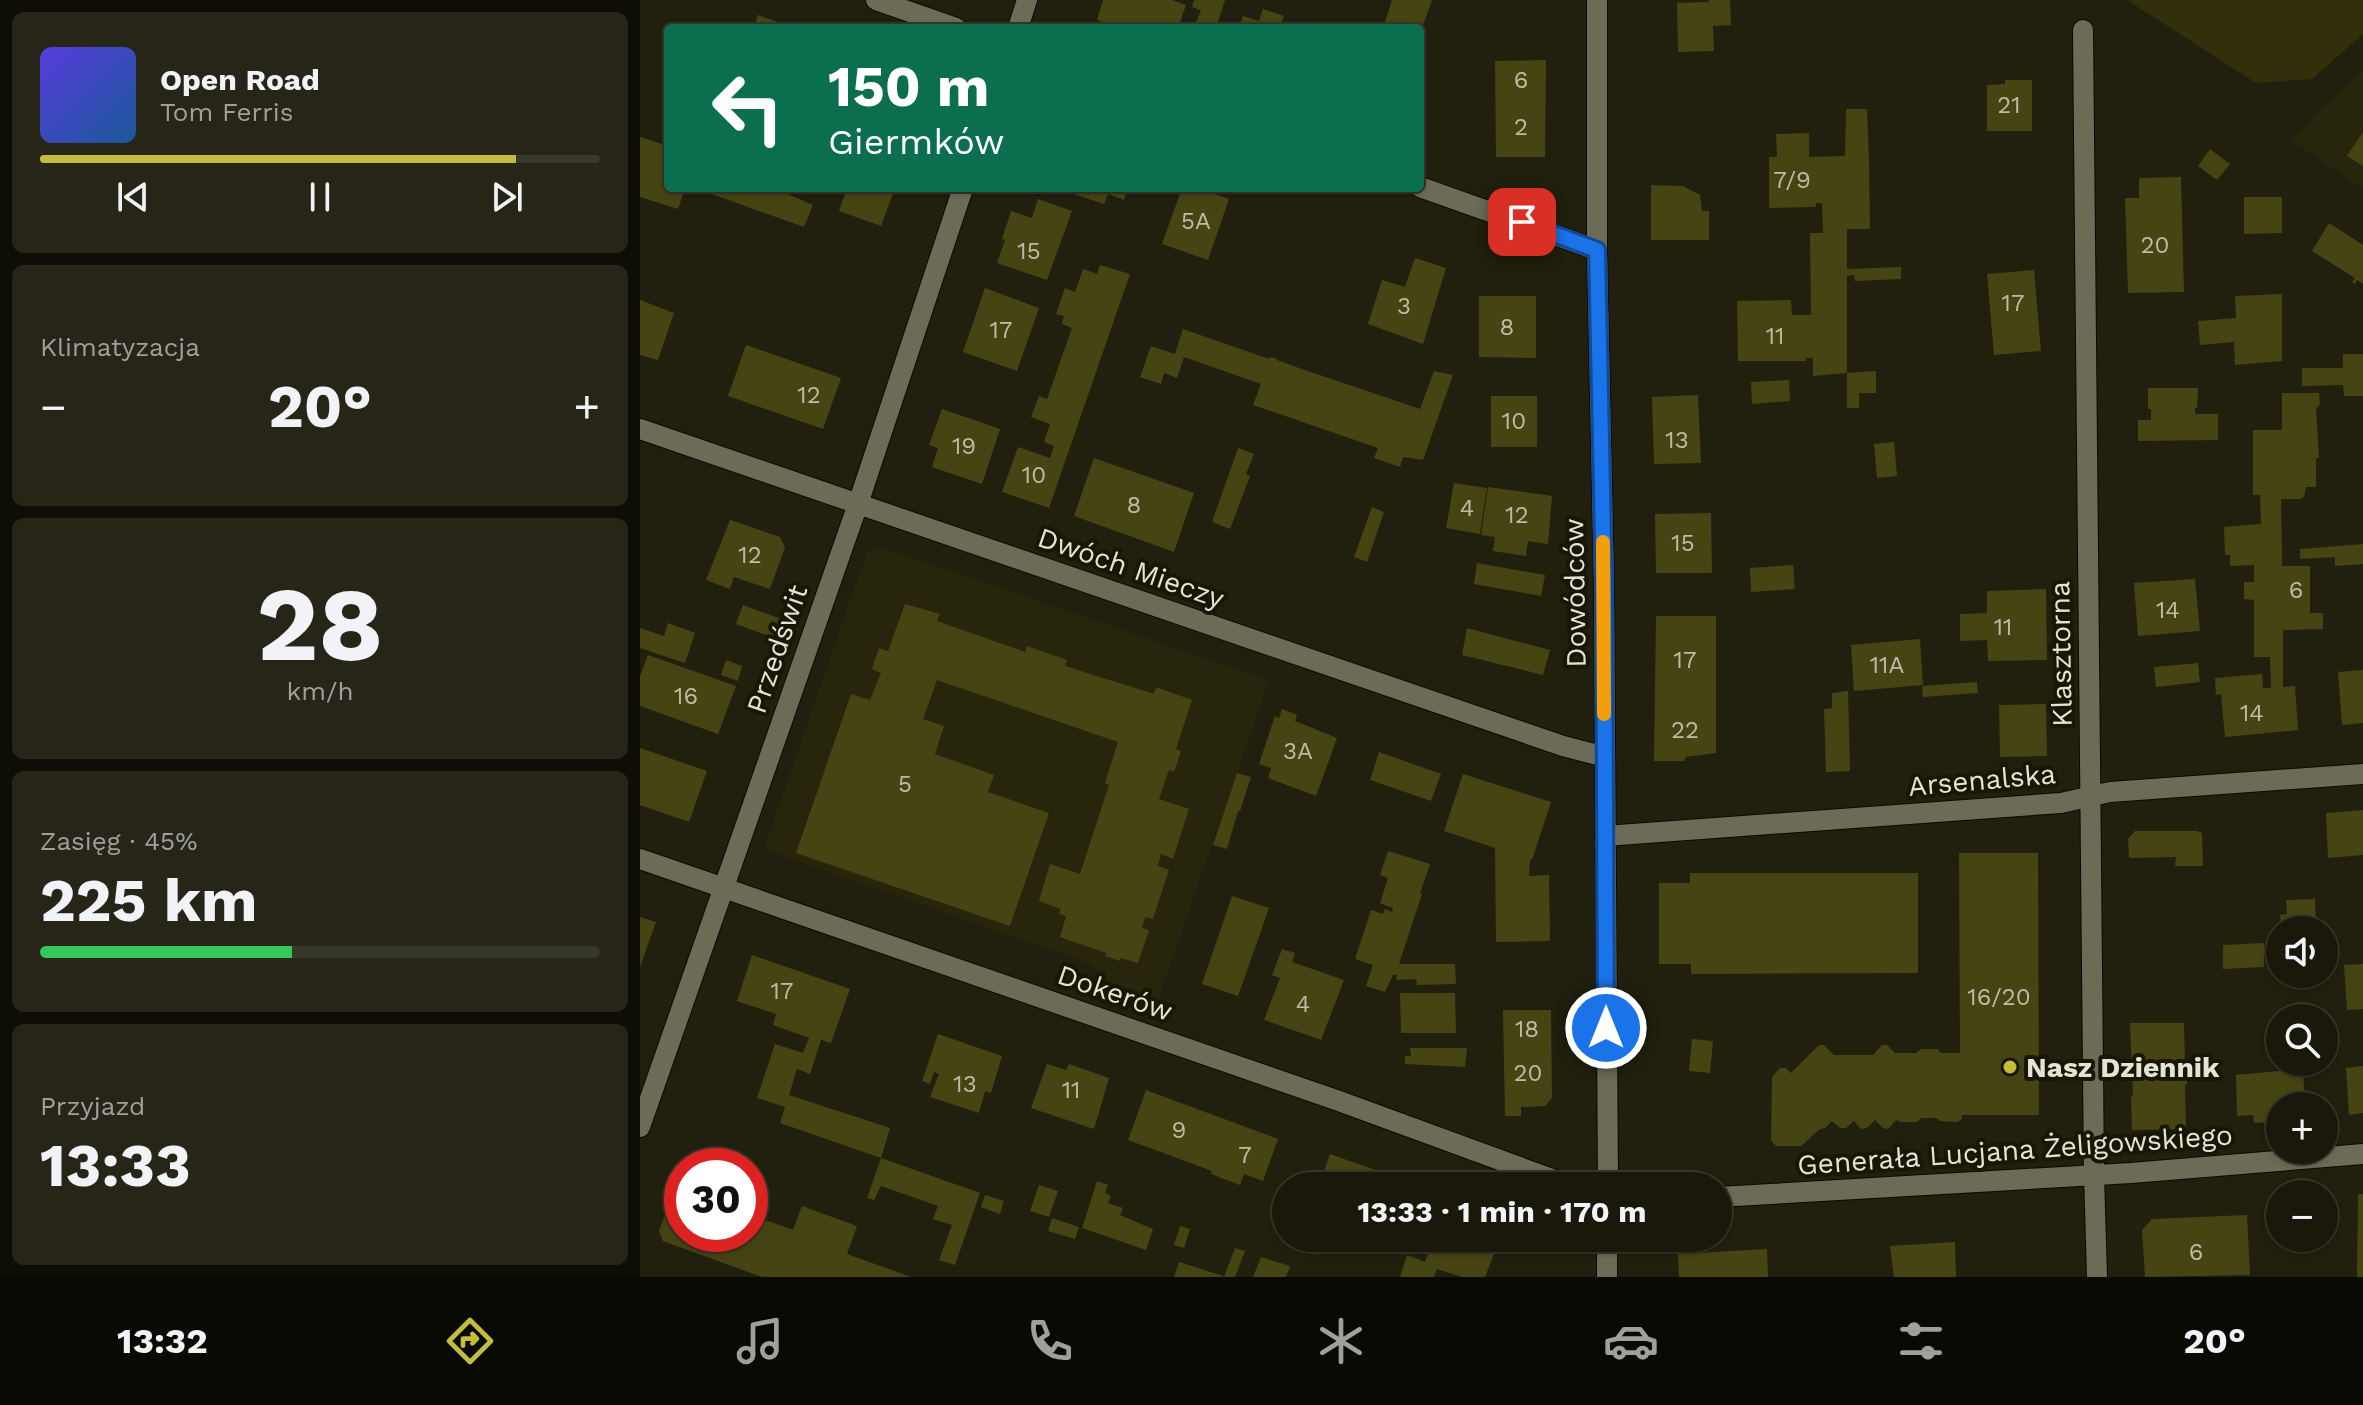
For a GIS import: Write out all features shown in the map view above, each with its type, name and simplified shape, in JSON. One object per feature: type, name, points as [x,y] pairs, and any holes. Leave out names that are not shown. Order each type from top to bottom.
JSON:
[{"type":"street","points":[[876,0],[945,24]]},
{"type":"street","points":[[1019,24],[1027,0]]},
{"type":"street","name":"Dowódców","points":[[1597,0],[1608,1172]]},
{"type":"street","name":"Klasztorna","points":[[2083,30],[2097,1277]]},
{"type":"street","points":[[1424,188],[1597,250]]},
{"type":"street","name":"Przedświt","points":[[640,1127],[858,504],[962,192]]},
{"type":"street","name":"Dwóch Mieczy","points":[[640,429],[1563,746],[1605,757]]},
{"type":"street","name":"Arsenalska","points":[[1605,836],[2061,803],[2110,792],[2363,774]]},
{"type":"street","name":"Dokerów","points":[[640,859],[1339,1101],[1533,1172]]},
{"type":"street","name":"Generała Lucjana Żeligowskiego","points":[[1732,1196],[2094,1175],[2363,1154]]},
{"type":"street","points":[[1607,1252],[1607,1277]]},
{"type":"shaded area","points":[[2127,0],[2363,0],[2363,34],[2312,79],[2256,83]]},
{"type":"shaded area","points":[[2363,70],[2363,189],[2290,139]]},
{"type":"shaded area","points":[[877,546],[1269,680],[1155,1009],[1129,1000],[1091,964],[764,849],[867,552]]},
{"type":"building","points":[[1103,0],[1172,0],[1186,5],[1179,24],[1109,24],[1097,20]]},
{"type":"building","points":[[1194,0],[1225,0],[1217,24],[1196,24],[1201,10],[1192,7]]},
{"type":"building","points":[[1392,0],[1432,0],[1423,24],[1384,24]]},
{"type":"building","points":[[1730,0],[1731,25],[1713,26],[1714,51],[1678,52],[1677,3]]},
{"type":"building","points":[[1263,9],[1284,16],[1281,24],[1240,24],[1243,16],[1259,21]]},
{"type":"building","points":[[758,15],[782,24],[755,24]]},
{"type":"building","points":[[1546,60],[1545,157],[1496,157],[1495,61]]},
{"type":"building","points":[[2005,80],[2032,80],[2032,131],[1987,131],[1987,85],[2005,84]]},
{"type":"building","points":[[1846,109],[1867,109],[1870,229],[1847,229],[1847,269],[1901,267],[1901,279],[1855,281],[1854,275],[1847,276],[1847,373],[1813,376],[1813,358],[1806,358],[1806,361],[1738,361],[1737,301],[1791,300],[1792,315],[1811,315],[1810,233],[1823,233],[1822,203],[1816,203],[1816,207],[1769,208],[1769,157],[1777,157],[1776,134],[1809,133],[1809,157],[1845,156]]},
{"type":"building","points":[[2363,132],[2363,166],[2347,156]]},
{"type":"building","points":[[640,137],[664,145],[664,192],[684,192],[678,209],[640,197]]},
{"type":"building","points":[[2210,149],[2230,164],[2217,180],[2198,166]]},
{"type":"building","points":[[2181,177],[2184,292],[2128,293],[2125,198],[2139,198],[2139,178]]},
{"type":"building","points":[[1651,185],[1683,186],[1700,195],[1702,211],[1709,211],[1709,240],[1651,240]]},
{"type":"building","points":[[706,192],[783,192],[813,205],[804,227]]},
{"type":"building","points":[[846,192],[894,192],[881,226],[839,211]]},
{"type":"building","points":[[1127,192],[1124,200],[1108,194],[1104,204],[1074,194]]},
{"type":"building","points":[[1181,192],[1209,192],[1229,199],[1208,260],[1162,244]]},
{"type":"building","points":[[2244,197],[2282,197],[2282,233],[2244,234]]},
{"type":"building","points":[[1038,199],[1072,211],[1047,280],[997,263],[1011,211],[1032,218]]},
{"type":"building","points":[[2329,223],[2363,245],[2363,284],[2357,280],[2355,284],[2352,282],[2355,278],[2312,251]]},
{"type":"building","points":[[1415,258],[1446,268],[1423,344],[1368,324],[1382,280],[1405,287]]},
{"type":"building","points":[[1100,265],[1130,274],[1049,508],[1002,492],[1018,447],[1050,458],[1054,446],[1044,442],[1050,424],[1031,417],[1039,396],[1047,399],[1072,328],[1062,324],[1064,316],[1056,314],[1065,288],[1075,292],[1083,269],[1097,274]]},
{"type":"building","points":[[2034,270],[2041,351],[1994,355],[1987,274]]},
{"type":"building","points":[[985,288],[1039,308],[1017,371],[963,352]]},
{"type":"building","points":[[2282,294],[2282,361],[2235,365],[2234,342],[2200,345],[2198,321],[2236,318],[2235,296]]},
{"type":"building","points":[[1479,296],[1536,296],[1536,358],[1479,357]]},
{"type":"building","points":[[640,300],[674,313],[658,360],[640,355]]},
{"type":"building","points":[[1183,329],[1420,409],[1434,371],[1453,375],[1423,460],[1403,457],[1400,467],[1374,458],[1378,448],[1253,405],[1261,384],[1184,357],[1177,378],[1164,373],[1161,384],[1140,377],[1151,346],[1175,354]]},
{"type":"building","points":[[746,345],[841,378],[823,429],[728,396]]},
{"type":"building","points":[[2343,354],[2363,354],[2363,396],[2344,396],[2343,385],[2302,386],[2302,368],[2343,368]]},
{"type":"building","points":[[1876,371],[1876,393],[1859,393],[1859,408],[1847,408],[1847,373]]},
{"type":"building","points":[[1789,380],[1790,401],[1752,404],[1751,382]]},
{"type":"building","points":[[2148,388],[2198,388],[2195,414],[2218,414],[2218,440],[2138,441],[2138,420],[2151,420]]},
{"type":"building","points":[[2282,393],[2319,393],[2320,404],[2316,409],[2319,458],[2316,458],[2316,487],[2306,487],[2304,497],[2300,499],[2281,499],[2282,566],[2310,566],[2310,613],[2323,613],[2323,629],[2283,630],[2283,687],[2295,686],[2298,730],[2225,737],[2221,694],[2216,695],[2215,678],[2262,674],[2263,688],[2271,688],[2270,657],[2254,657],[2254,600],[2244,599],[2244,582],[2254,582],[2254,565],[2230,566],[2230,555],[2225,555],[2224,527],[2261,524],[2260,495],[2253,495],[2253,430],[2282,430]]},
{"type":"building","points":[[1698,395],[1701,463],[1654,464],[1652,397]]},
{"type":"building","points":[[1491,396],[1537,396],[1537,447],[1491,447]]},
{"type":"building","points":[[942,409],[1000,429],[982,484],[932,467],[938,448],[929,445]]},
{"type":"building","points":[[1894,442],[1897,476],[1877,478],[1874,444]]},
{"type":"building","points":[[1238,448],[1254,454],[1246,474],[1250,476],[1230,529],[1212,522]]},
{"type":"building","points":[[1094,458],[1194,493],[1174,552],[1074,516]]},
{"type":"building","points":[[1454,483],[1487,488],[1480,534],[1446,528]]},
{"type":"building","points":[[1488,487],[1552,496],[1548,544],[1528,541],[1526,556],[1493,551],[1495,537],[1481,535]]},
{"type":"building","points":[[1372,507],[1384,512],[1367,562],[1354,557]]},
{"type":"building","points":[[1711,513],[1712,573],[1656,573],[1655,514]]},
{"type":"building","points":[[730,520],[780,537],[785,547],[770,589],[734,577],[730,589],[706,580]]},
{"type":"building","points":[[2363,544],[2363,564],[2335,566],[2335,557],[2300,559],[2300,549]]},
{"type":"building","points":[[1477,563],[1545,575],[1541,596],[1474,584]]},
{"type":"building","points":[[1793,565],[1795,589],[1751,592],[1750,568]]},
{"type":"building","points":[[2195,579],[2200,631],[2138,636],[2134,583]]},
{"type":"building","points":[[2046,589],[2047,660],[1988,661],[1987,640],[1960,641],[1960,614],[1987,613],[1987,591]]},
{"type":"building","points":[[905,604],[940,614],[937,621],[1025,652],[1027,646],[1067,660],[1065,666],[1154,694],[1156,687],[1192,700],[1176,749],[1181,751],[1174,772],[1169,770],[1159,799],[1189,809],[1173,859],[1161,854],[1158,866],[1169,870],[1153,919],[1145,917],[1142,928],[1149,930],[1138,963],[1105,956],[1106,953],[1060,937],[1066,916],[1059,914],[1061,909],[1039,901],[1050,864],[1080,874],[1109,785],[1105,783],[1118,742],[937,680],[923,719],[944,726],[935,754],[994,775],[988,792],[1049,813],[1010,926],[796,853],[851,694],[870,700],[881,673],[872,669],[879,648],[888,651]]},
{"type":"building","points":[[743,605],[781,619],[774,638],[736,624]]},
{"type":"building","points":[[1656,616],[1716,616],[1716,753],[1685,757],[1685,761],[1654,761]]},
{"type":"building","points":[[668,623],[695,633],[685,663],[640,648],[640,628],[664,636]]},
{"type":"building","points":[[1467,628],[1550,650],[1543,675],[1462,655]]},
{"type":"building","points":[[1920,639],[1923,685],[1854,691],[1851,645]]},
{"type":"building","points":[[648,655],[736,686],[718,734],[640,706],[640,676]]},
{"type":"building","points":[[726,660],[742,666],[738,681],[721,675]]},
{"type":"building","points":[[2198,663],[2200,682],[2156,687],[2154,667]]},
{"type":"building","points":[[2363,670],[2363,723],[2342,725],[2338,672]]},
{"type":"building","points":[[1977,682],[1978,693],[1923,697],[1922,686]]},
{"type":"building","points":[[1848,691],[1850,771],[1826,772],[1824,709],[1832,708],[1832,693]]},
{"type":"building","points":[[2046,704],[2047,756],[2000,757],[1999,705]]},
{"type":"building","points":[[1282,709],[1297,715],[1295,721],[1337,738],[1316,796],[1268,778],[1271,768],[1259,764],[1275,716],[1279,718]]},
{"type":"building","points":[[640,748],[707,771],[689,822],[640,805]]},
{"type":"building","points":[[1379,752],[1441,774],[1431,801],[1370,780]]},
{"type":"building","points":[[1237,773],[1251,777],[1227,849],[1213,845]]},
{"type":"building","points":[[1463,774],[1551,802],[1530,859],[1529,876],[1549,875],[1550,941],[1496,942],[1495,848],[1444,831]]},
{"type":"building","points":[[2363,810],[2363,855],[2328,858],[2326,813]]},
{"type":"building","points":[[2135,831],[2202,833],[2203,866],[2175,866],[2176,857],[2129,858],[2128,839]]},
{"type":"building","points":[[1388,851],[1430,864],[1399,964],[1455,964],[1456,984],[1417,985],[1416,979],[1396,980],[1397,975],[1393,975],[1385,992],[1366,986],[1373,965],[1355,959],[1371,910],[1383,914],[1385,909],[1392,912],[1393,908],[1380,903],[1388,878],[1380,875]]},
{"type":"building","points":[[1959,853],[2038,853],[2039,1115],[1962,1115],[1957,1122],[1936,1118],[1921,1118],[1917,1122],[1896,1120],[1888,1129],[1875,1120],[1867,1128],[1861,1129],[1854,1121],[1846,1128],[1840,1128],[1832,1121],[1801,1146],[1776,1146],[1771,1140],[1772,1077],[1780,1068],[1786,1068],[1791,1073],[1819,1045],[1824,1045],[1834,1055],[1873,1055],[1882,1045],[1887,1045],[1895,1053],[1937,1049],[1941,1053],[1960,1053]]},
{"type":"building","points":[[1690,873],[1918,873],[1918,973],[1691,974],[1691,964],[1659,964],[1659,883],[1690,883]]},
{"type":"building","points":[[1232,896],[1269,908],[1238,996],[1202,984]]},
{"type":"building","points":[[2315,899],[2316,916],[2280,916],[2287,914],[2286,900]]},
{"type":"building","points":[[640,917],[656,922],[640,967]]},
{"type":"building","points":[[2264,943],[2264,967],[2223,969],[2223,945]]},
{"type":"building","points":[[1282,949],[1295,953],[1292,962],[1344,980],[1321,1040],[1264,1020],[1280,978],[1272,975]]},
{"type":"building","points":[[752,955],[850,989],[831,1043],[821,1040],[810,1074],[797,1069],[789,1095],[890,1128],[881,1158],[780,1123],[785,1107],[757,1098],[775,1044],[803,1053],[809,1038],[773,1025],[776,1014],[737,1001]]},
{"type":"building","points":[[2363,964],[2363,1009],[2347,1010],[2344,965]]},
{"type":"building","points":[[1400,993],[1455,993],[1456,1033],[1401,1033]]},
{"type":"building","points":[[1503,1010],[1551,1010],[1552,1098],[1545,1106],[1521,1107],[1521,1116],[1505,1116]]},
{"type":"building","points":[[2130,1023],[2184,1023],[2186,1129],[2132,1130]]},
{"type":"building","points":[[938,1034],[1002,1056],[991,1093],[985,1091],[979,1113],[930,1097],[939,1074],[934,1072],[930,1084],[922,1081]]},
{"type":"building","points":[[1692,1039],[1713,1041],[1710,1073],[1689,1071]]},
{"type":"building","points":[[1410,1048],[1467,1048],[1465,1067],[1405,1064],[1405,1056],[1411,1056]]},
{"type":"building","points":[[1047,1064],[1066,1070],[1069,1064],[1109,1078],[1094,1129],[1031,1108]]},
{"type":"building","points":[[2363,1066],[2363,1113],[2349,1115],[2346,1068]]},
{"type":"building","points":[[2266,1072],[2266,1076],[2303,1076],[2304,1092],[2266,1092],[2266,1122],[2254,1123],[2253,1115],[2237,1116],[2236,1075]]},
{"type":"building","points":[[1146,1090],[1278,1139],[1263,1181],[1244,1174],[1240,1185],[1211,1174],[1212,1171],[1128,1140]]},
{"type":"building","points":[[1330,1154],[1381,1172],[1324,1172]]},
{"type":"building","points":[[881,1158],[980,1193],[955,1265],[939,1260],[952,1225],[933,1219],[938,1206],[881,1186],[874,1200],[867,1198]]},
{"type":"building","points":[[1097,1181],[1108,1185],[1105,1193],[1111,1196],[1108,1203],[1123,1208],[1120,1215],[1153,1229],[1146,1250],[1082,1228]]},
{"type":"building","points":[[1039,1185],[1058,1191],[1049,1217],[1030,1211]]},
{"type":"building","points":[[2358,1194],[2363,1194],[2363,1277],[2357,1277]]},
{"type":"building","points":[[985,1195],[1004,1201],[1000,1214],[981,1207]]},
{"type":"building","points":[[802,1206],[857,1226],[847,1254],[911,1277],[762,1277],[693,1252],[768,1252],[768,1221],[793,1230]]},
{"type":"building","points":[[2247,1215],[2250,1275],[2145,1277],[2142,1230],[2152,1219]]},
{"type":"building","points":[[664,1217],[664,1241],[659,1231]]},
{"type":"building","points":[[1052,1218],[1079,1227],[1075,1239],[1048,1231]]},
{"type":"building","points":[[1180,1226],[1190,1229],[1184,1248],[1174,1245]]},
{"type":"building","points":[[1955,1242],[1956,1277],[1894,1277],[1890,1246]]},
{"type":"building","points":[[1235,1248],[1245,1251],[1235,1277],[1224,1277]]},
{"type":"building","points":[[1767,1249],[1768,1277],[1679,1277],[1678,1254]]},
{"type":"building","points":[[1429,1252],[1495,1252],[1485,1277],[1462,1277],[1437,1269],[1434,1277],[1400,1277],[1407,1255],[1425,1262]]},
{"type":"building","points":[[1261,1257],[1290,1266],[1286,1277],[1253,1277]]},
{"type":"building","points":[[1179,1262],[1223,1276],[1223,1277],[1174,1277]]},
{"type":"slow traffic","points":[[1603,542],[1604,714]]},
{"type":"place","name":"Nasz Dziennik","points":[[2010,1067]]},
{"type":"route","points":[[1522,222],[1597,250],[1604,585],[1606,1028]]}]
